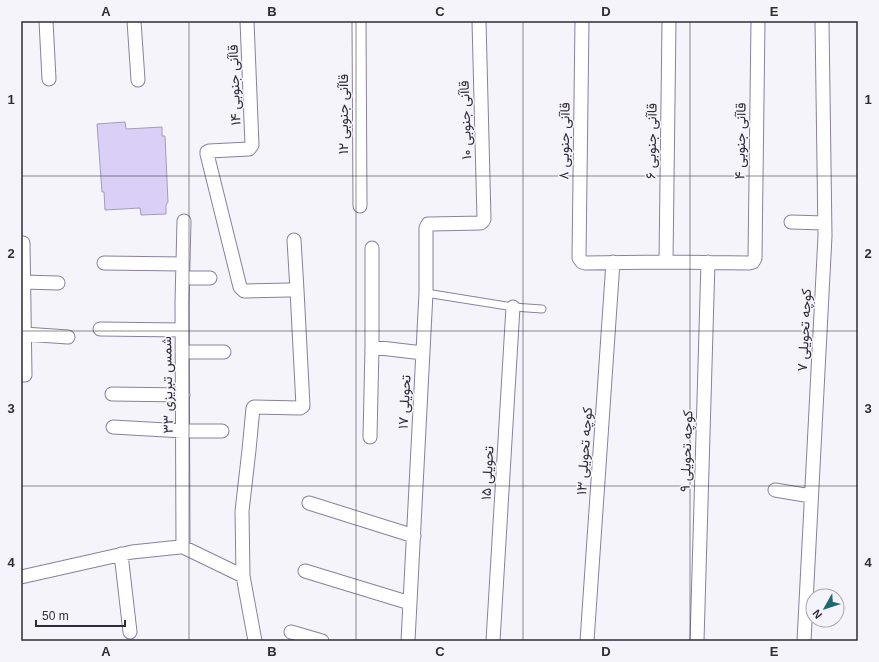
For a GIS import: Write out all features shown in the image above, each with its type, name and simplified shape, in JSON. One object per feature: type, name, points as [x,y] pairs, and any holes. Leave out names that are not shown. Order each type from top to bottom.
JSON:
[{"type":"street","points":[[46,21],[49,79]]},
{"type":"street","points":[[134,21],[138,80]]},
{"type":"street","name":"قاآنی جنوبی ۱۴","points":[[247,21],[252,145],[249,149],[209,151],[207,154],[240,288],[244,291],[289,290]]},
{"type":"street","name":"قاآنی جنوبی ۱۲","points":[[359,21],[360,206]]},
{"type":"street","name":"قاآنی جنوبی ۱۰","points":[[478,21],[484,219]]},
{"type":"street","name":"قاآنی جنوبی ۸","points":[[582,21],[579,258],[585,263],[613,262]]},
{"type":"street","name":"قاآنی جنوبی ۶","points":[[666,262],[669,21]]},
{"type":"street","name":"قاآنی جنوبی ۴","points":[[708,262],[749,263],[753,262],[755,258],[758,21]]},
{"type":"street","name":"کوچه تحویلی ۷","points":[[804,641],[825,236],[822,21]]},
{"type":"street","name":"تحویلی ۱۷","points":[[408,641],[426,293],[426,228],[428,224],[481,223],[484,219]]},
{"type":"street","name":"شمس تبریزی ۳۳","points":[[183,547],[182,330],[184,222]]},
{"type":"street","points":[[791,222],[824,223]]},
{"type":"street","points":[[255,641],[243,576],[242,511],[253,408],[300,408],[303,406],[294,240]]},
{"type":"street","points":[[21,243],[23,243],[22,297],[25,375],[21,375]]},
{"type":"street","points":[[370,437],[372,248]]},
{"type":"street","points":[[613,262],[708,262]]},
{"type":"street","name":"کوچه تحویلی ۱۳","points":[[587,641],[613,262]]},
{"type":"street","name":"کوچه تحویلی ۹","points":[[697,641],[708,262]]},
{"type":"street","points":[[104,263],[183,264]]},
{"type":"street","points":[[183,278],[210,278]]},
{"type":"street","points":[[23,282],[58,283]]},
{"type":"street","name":"تحویلی ۱۵","points":[[493,641],[513,307]]},
{"type":"street","points":[[100,329],[182,330]]},
{"type":"street","points":[[24,334],[68,337]]},
{"type":"street","points":[[372,347],[422,353]]},
{"type":"street","points":[[182,352],[224,352]]},
{"type":"street","points":[[112,394],[183,395]]},
{"type":"street","points":[[113,427],[222,431]]},
{"type":"street","points":[[775,490],[811,496]]},
{"type":"street","points":[[309,503],[414,536]]},
{"type":"street","points":[[21,577],[121,554],[183,547],[243,576]]},
{"type":"street","points":[[121,554],[130,632]]},
{"type":"street","points":[[305,571],[410,603]]},
{"type":"street","points":[[291,632],[322,641]]},
{"type":"lane","points":[[426,293],[513,307],[542,309]]},
{"type":"building","points":[[125,122],[126,129],[162,127],[162,136],[165,136],[168,202],[166,205],[166,214],[141,215],[140,208],[105,210],[104,192],[102,192],[97,124]]}]
